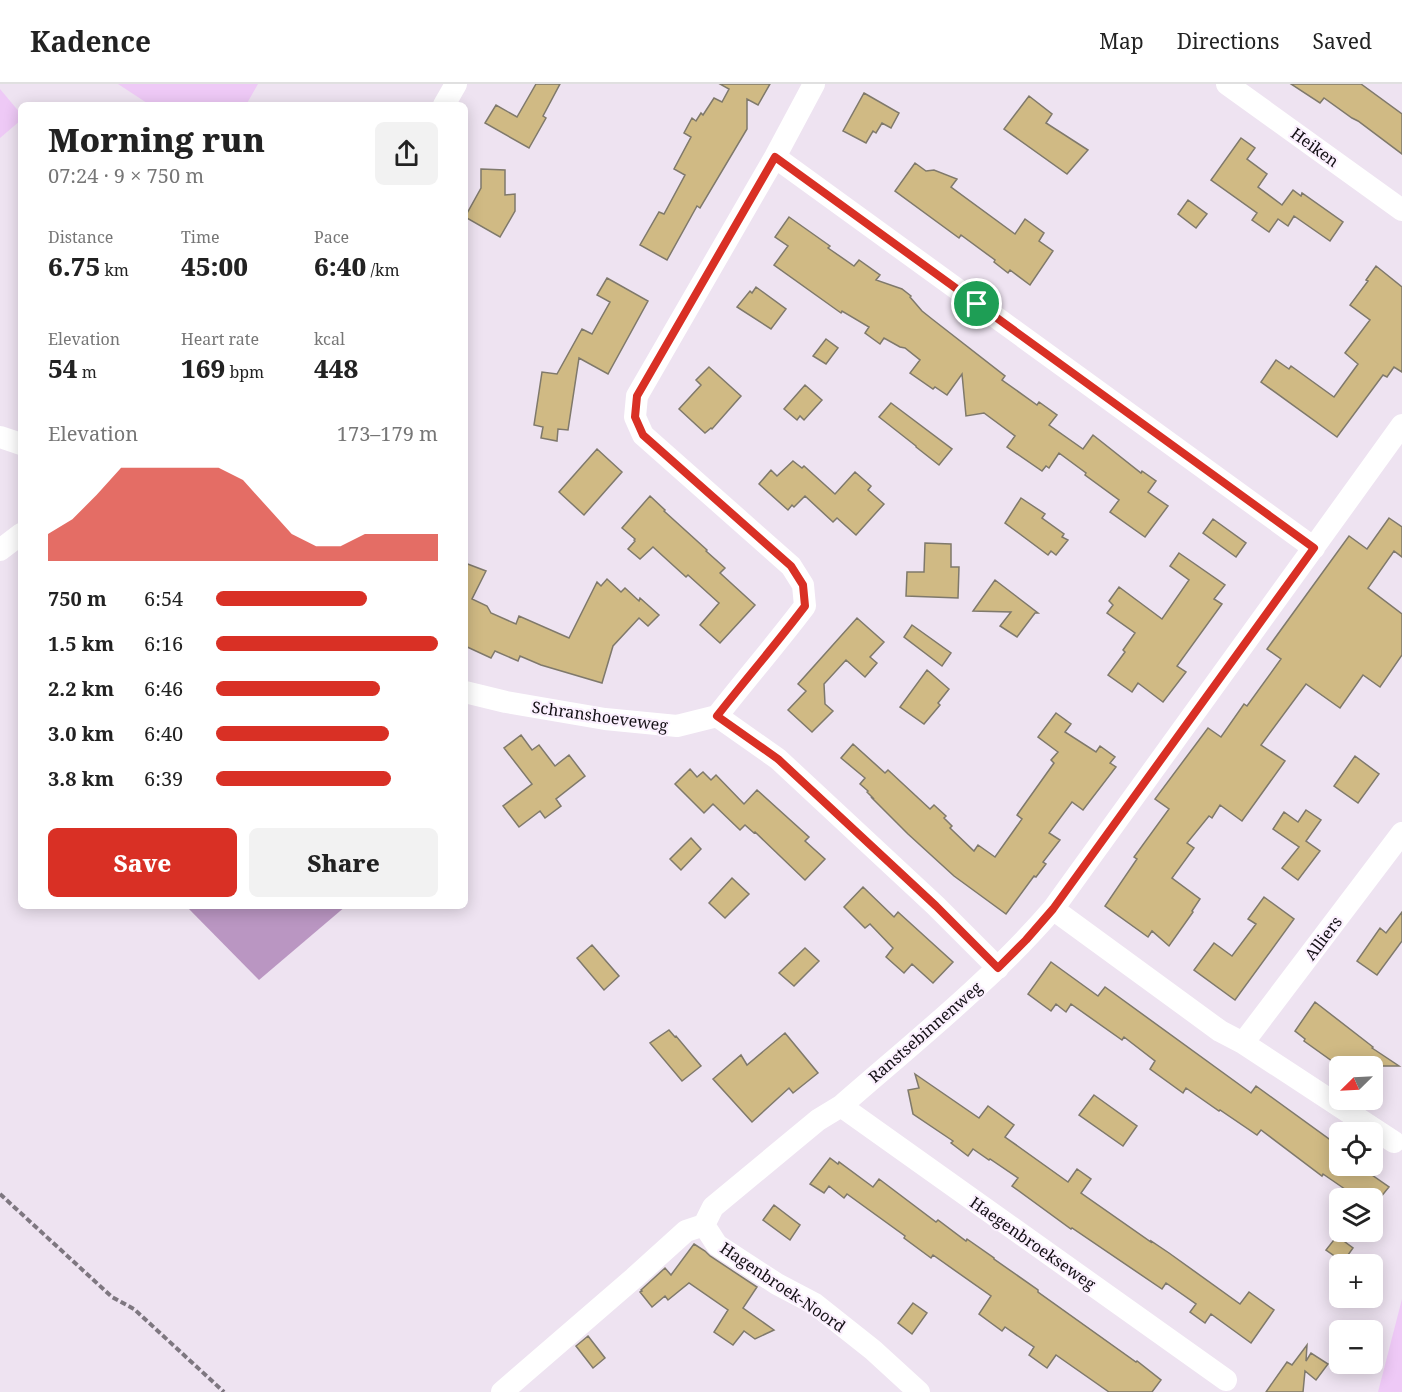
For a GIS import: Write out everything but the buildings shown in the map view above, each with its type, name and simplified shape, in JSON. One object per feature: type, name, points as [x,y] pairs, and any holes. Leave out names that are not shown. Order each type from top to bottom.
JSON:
[{"type":"street","points":[[446,102],[456,84]]},
{"type":"street","points":[[814,84],[775,157],[637,396],[635,417],[643,435],[791,566],[803,585],[805,606],[717,716],[778,759],[936,906],[998,968]]},
{"type":"street","name":"Heiken","points":[[1227,84],[1402,210]]},
{"type":"street","points":[[775,157],[1314,548]]},
{"type":"street","name":"Ranstsebinnenweg","points":[[502,1392],[626,1286],[686,1231],[704,1225],[713,1207],[818,1120],[841,1106],[998,968],[1026,940],[1053,909],[1402,425]]},
{"type":"street","points":[[0,437],[18,443]]},
{"type":"street","points":[[0,550],[18,536]]},
{"type":"street","name":"Schranshoeveweg","points":[[468,693],[506,702],[583,715],[677,726],[717,716]]},
{"type":"street","name":"Alliers","points":[[1244,1043],[1402,833]]},
{"type":"street","points":[[1053,909],[1220,1031],[1244,1043],[1394,1142]]},
{"type":"street","name":"Haegenbroekseweg","points":[[841,1106],[1226,1380]]},
{"type":"street","name":"Hagenbroek-Noord","points":[[704,1225],[717,1245],[777,1284],[815,1304],[873,1350],[919,1392]]},
{"type":"path","points":[[0,1194],[112,1297],[134,1309],[224,1392]]},
{"type":"shaded area","points":[[118,84],[258,84],[248,102],[145,102]]},
{"type":"shaded area","points":[[0,89],[18,110],[18,123],[0,138]]},
{"type":"shaded area","points":[[189,909],[342,909],[259,980]]},
{"type":"shaded area","points":[[1402,1299],[1402,1392],[1378,1392]]},
{"type":"route","points":[[775,157],[977,304],[1314,548],[1053,909],[998,968],[936,906],[778,759],[717,716],[805,606],[803,585],[791,566],[643,435],[635,417],[637,396],[775,157]]}]
